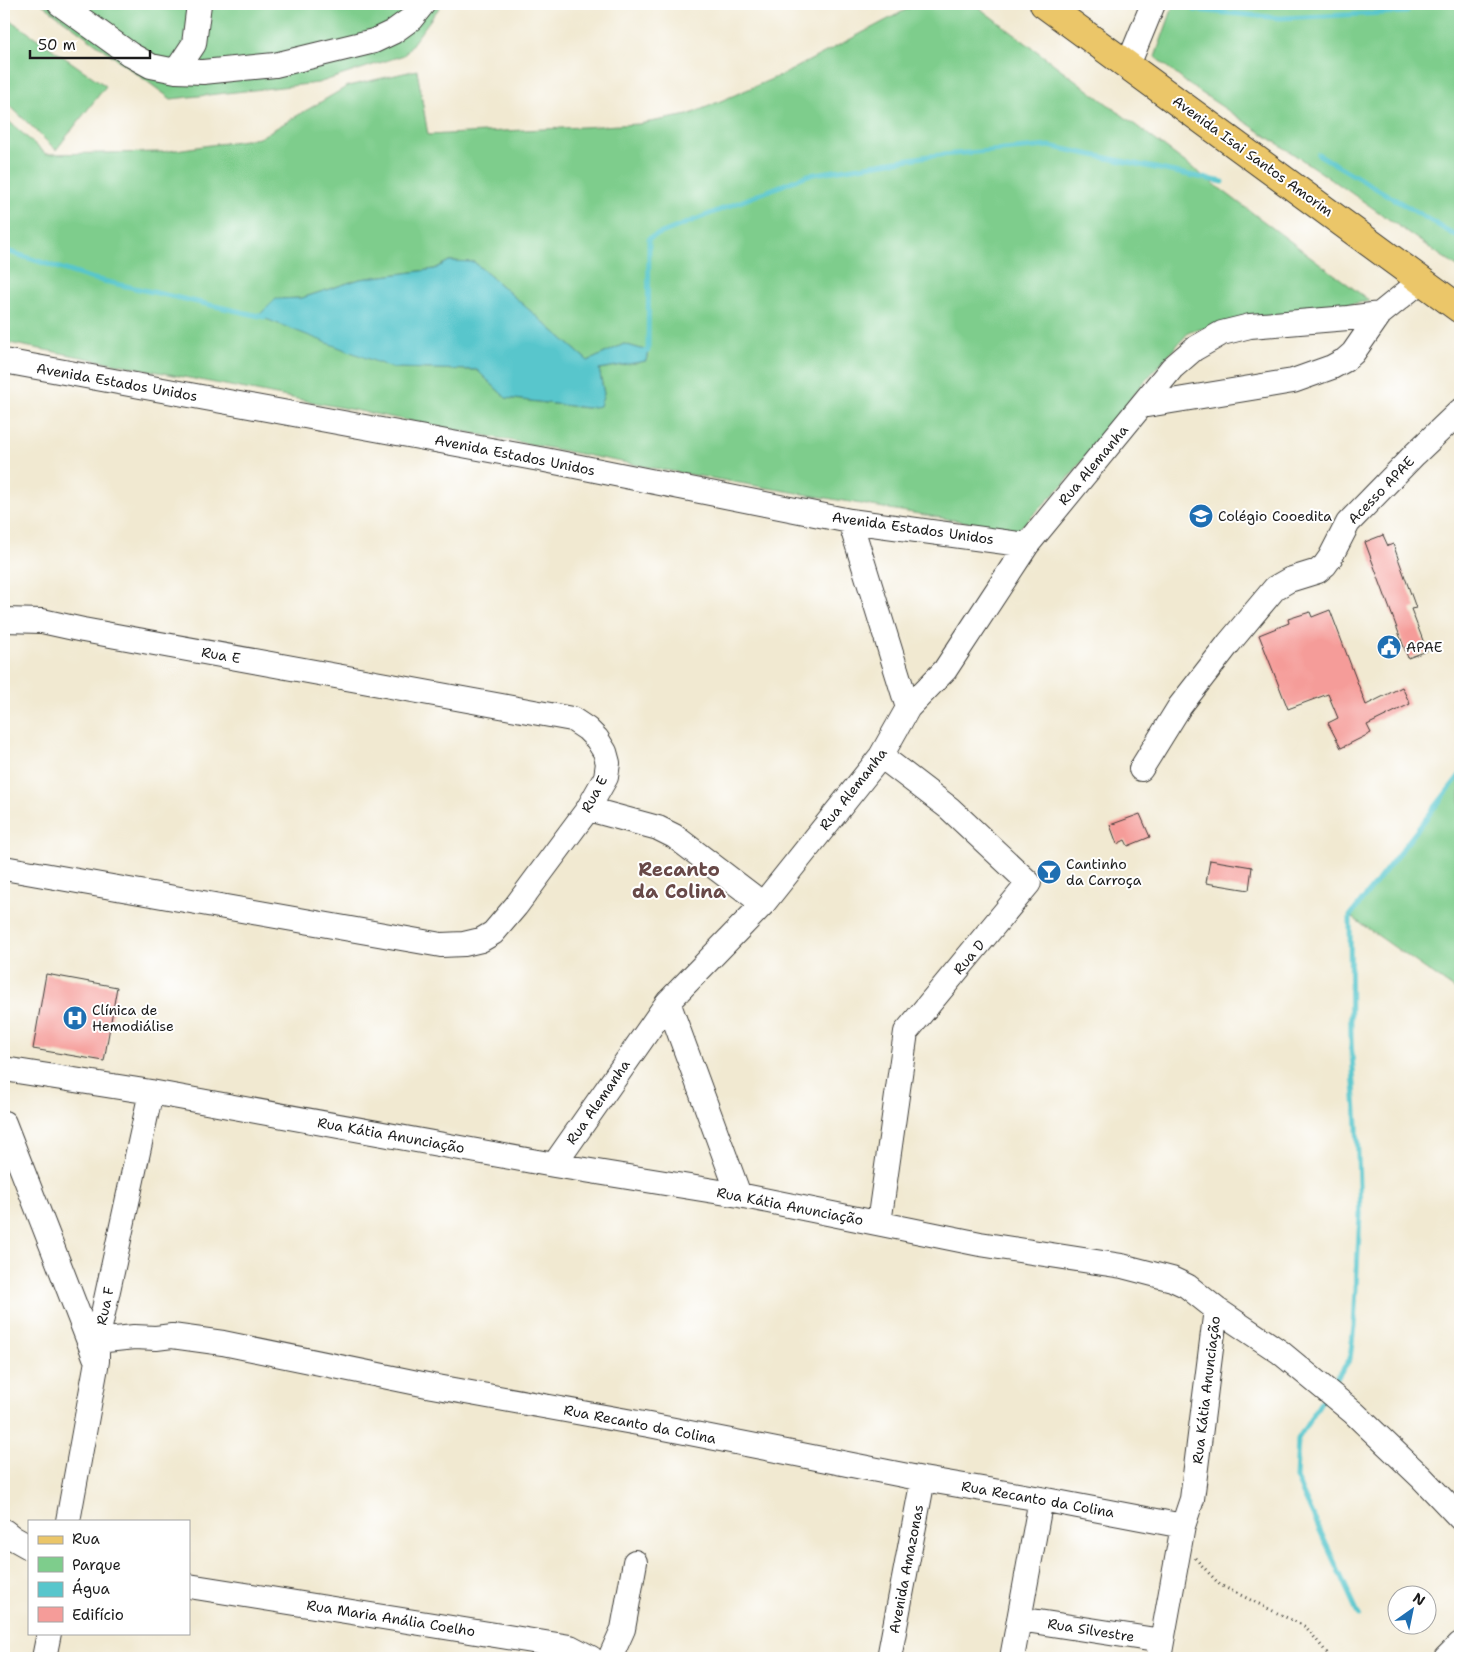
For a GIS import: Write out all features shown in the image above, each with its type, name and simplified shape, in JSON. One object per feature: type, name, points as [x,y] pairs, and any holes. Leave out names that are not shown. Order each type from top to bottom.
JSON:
[{"type":"main road","name":"Avenida Isai Santos Amorim","points":[[1044,4],[1460,309]]},
{"type":"street","points":[[60,4],[131,55],[151,66],[176,71],[203,72],[275,65],[374,41],[393,32],[411,20],[422,4]]},
{"type":"street","points":[[176,71],[194,44],[199,4]]},
{"type":"street","points":[[1128,65],[1152,4]]},
{"type":"street","points":[[1141,406],[1293,381],[1332,367],[1345,360],[1353,352],[1380,314],[1422,280]]},
{"type":"street","name":"Rua Alemanha","points":[[554,1164],[668,1002],[763,904],[881,756],[908,708],[945,670],[1027,545],[1172,368],[1194,349],[1222,333],[1250,326],[1380,314]]},
{"type":"street","name":"Avenida Estados Unidos","points":[[4,361],[545,460],[850,520],[1027,545]]},
{"type":"street","name":"Acesso APAE","points":[[1141,769],[1180,706],[1275,588],[1289,580],[1318,571],[1330,558],[1348,523],[1460,411]]},
{"type":"street","points":[[850,520],[908,708]]},
{"type":"street","name":"Rua E","points":[[4,620],[42,621],[572,720],[587,729],[597,740],[605,752],[608,763],[606,777],[588,809],[516,906],[492,933],[481,940],[464,944],[441,945],[4,868]]},
{"type":"street","name":"Rua D","points":[[879,1224],[906,1032],[1029,883],[949,808],[881,756]]},
{"type":"street","points":[[588,809],[658,828],[674,836],[763,904]]},
{"type":"street","points":[[668,1002],[739,1195]]},
{"type":"street","name":"Rua Kátia Anunciação","points":[[4,1069],[151,1092],[739,1195],[980,1244],[1122,1266],[1172,1279],[1202,1296],[1216,1309],[1192,1499],[1182,1534],[1161,1650]]},
{"type":"street","name":"Rua F","points":[[68,1520],[97,1351],[151,1092]]},
{"type":"street","points":[[4,1123],[97,1351]]},
{"type":"street","points":[[1216,1309],[1280,1352],[1354,1413],[1421,1476],[1460,1518]]},
{"type":"street","name":"Rua Recanto da Colina","points":[[97,1351],[134,1337],[156,1338],[172,1336],[223,1343],[432,1386],[659,1427],[923,1479],[1041,1499],[1182,1534]]},
{"type":"street","name":"Avenida Amazonas","points":[[889,1658],[923,1479]]},
{"type":"street","points":[[1012,1658],[1041,1499]]},
{"type":"street","points":[[4,1531],[28,1546]]},
{"type":"street","points":[[610,1658],[623,1629],[635,1562]]},
{"type":"street","name":"Rua Maria Anália Coelho","points":[[190,1586],[570,1647],[591,1658]]},
{"type":"street","name":"Rua Silvestre","points":[[1019,1619],[1161,1650]]},
{"type":"street","points":[[44,1658],[49,1634]]},
{"type":"street","points":[[1446,1658],[1460,1644]]},
{"type":"path","points":[[1182,1534],[1220,1585],[1306,1627],[1331,1658]]},
{"type":"green space","points":[[42,4],[442,4],[404,55],[318,83],[171,99]]},
{"type":"green space","points":[[917,4],[974,4],[1370,301],[1190,331],[1144,382],[1064,484],[1017,531],[647,467],[4,342],[4,117],[46,154],[162,152],[259,138],[348,86],[417,70],[428,135],[639,124],[688,115],[786,73]],"holes":[[[449,261],[474,262],[588,361],[624,344],[648,351],[646,361],[599,369],[604,394],[587,408],[506,398],[477,370],[392,368],[276,299],[302,298],[360,279],[435,269]]]},
{"type":"green space","points":[[1174,4],[1460,4],[1460,269],[1337,183],[1188,84],[1155,57]]},
{"type":"green space","points":[[4,16],[106,86],[56,150],[4,100]]},
{"type":"green space","points":[[1460,775],[1460,993],[1350,916]]},
{"type":"water","points":[[449,261],[474,262],[588,361],[624,344],[648,351],[646,361],[599,369],[604,394],[600,406],[587,408],[506,398],[477,370],[392,368],[258,316],[276,299],[302,298],[360,279],[435,269]]},
{"type":"building","points":[[1383,535],[1388,546],[1393,544],[1416,608],[1411,609],[1427,651],[1408,658],[1365,542]]},
{"type":"building","points":[[1330,610],[1366,705],[1402,687],[1410,704],[1367,725],[1371,733],[1341,748],[1328,723],[1338,718],[1328,694],[1288,709],[1259,635],[1289,623],[1288,619],[1310,612],[1312,617]]},
{"type":"building","points":[[1140,814],[1150,837],[1128,846],[1125,840],[1117,844],[1110,825]]},
{"type":"building","points":[[1210,860],[1252,867],[1249,890],[1206,883]]},
{"type":"building","name":"Clínica de Hemodiálise","points":[[46,974],[117,987],[104,1061],[33,1049]]},
{"type":"waterway","points":[[1195,10],[1280,18],[1407,12]]},
{"type":"waterway","points":[[643,352],[648,351],[649,238],[808,175],[929,156],[1049,146],[1223,182]]},
{"type":"waterway","points":[[1318,154],[1460,238]]},
{"type":"waterway","points":[[4,250],[90,278],[264,317]]},
{"type":"waterway","points":[[1331,1386],[1350,1359],[1354,1326],[1360,1214],[1357,1126],[1351,1041],[1350,916],[1460,775]]},
{"type":"waterway","points":[[1324,1397],[1298,1439],[1296,1478],[1359,1616]]},
{"type":"place","name":"Colégio Cooedita","points":[[1201,516]]},
{"type":"place","name":"APAE","points":[[1389,647]]},
{"type":"place","name":"Cantinho da Carroça","points":[[1049,872]]},
{"type":"place","name":"Clínica de Hemodiálise","points":[[75,1018]]},
{"type":"district","name":"Recanto da Colina","points":[[679,880]]}]
